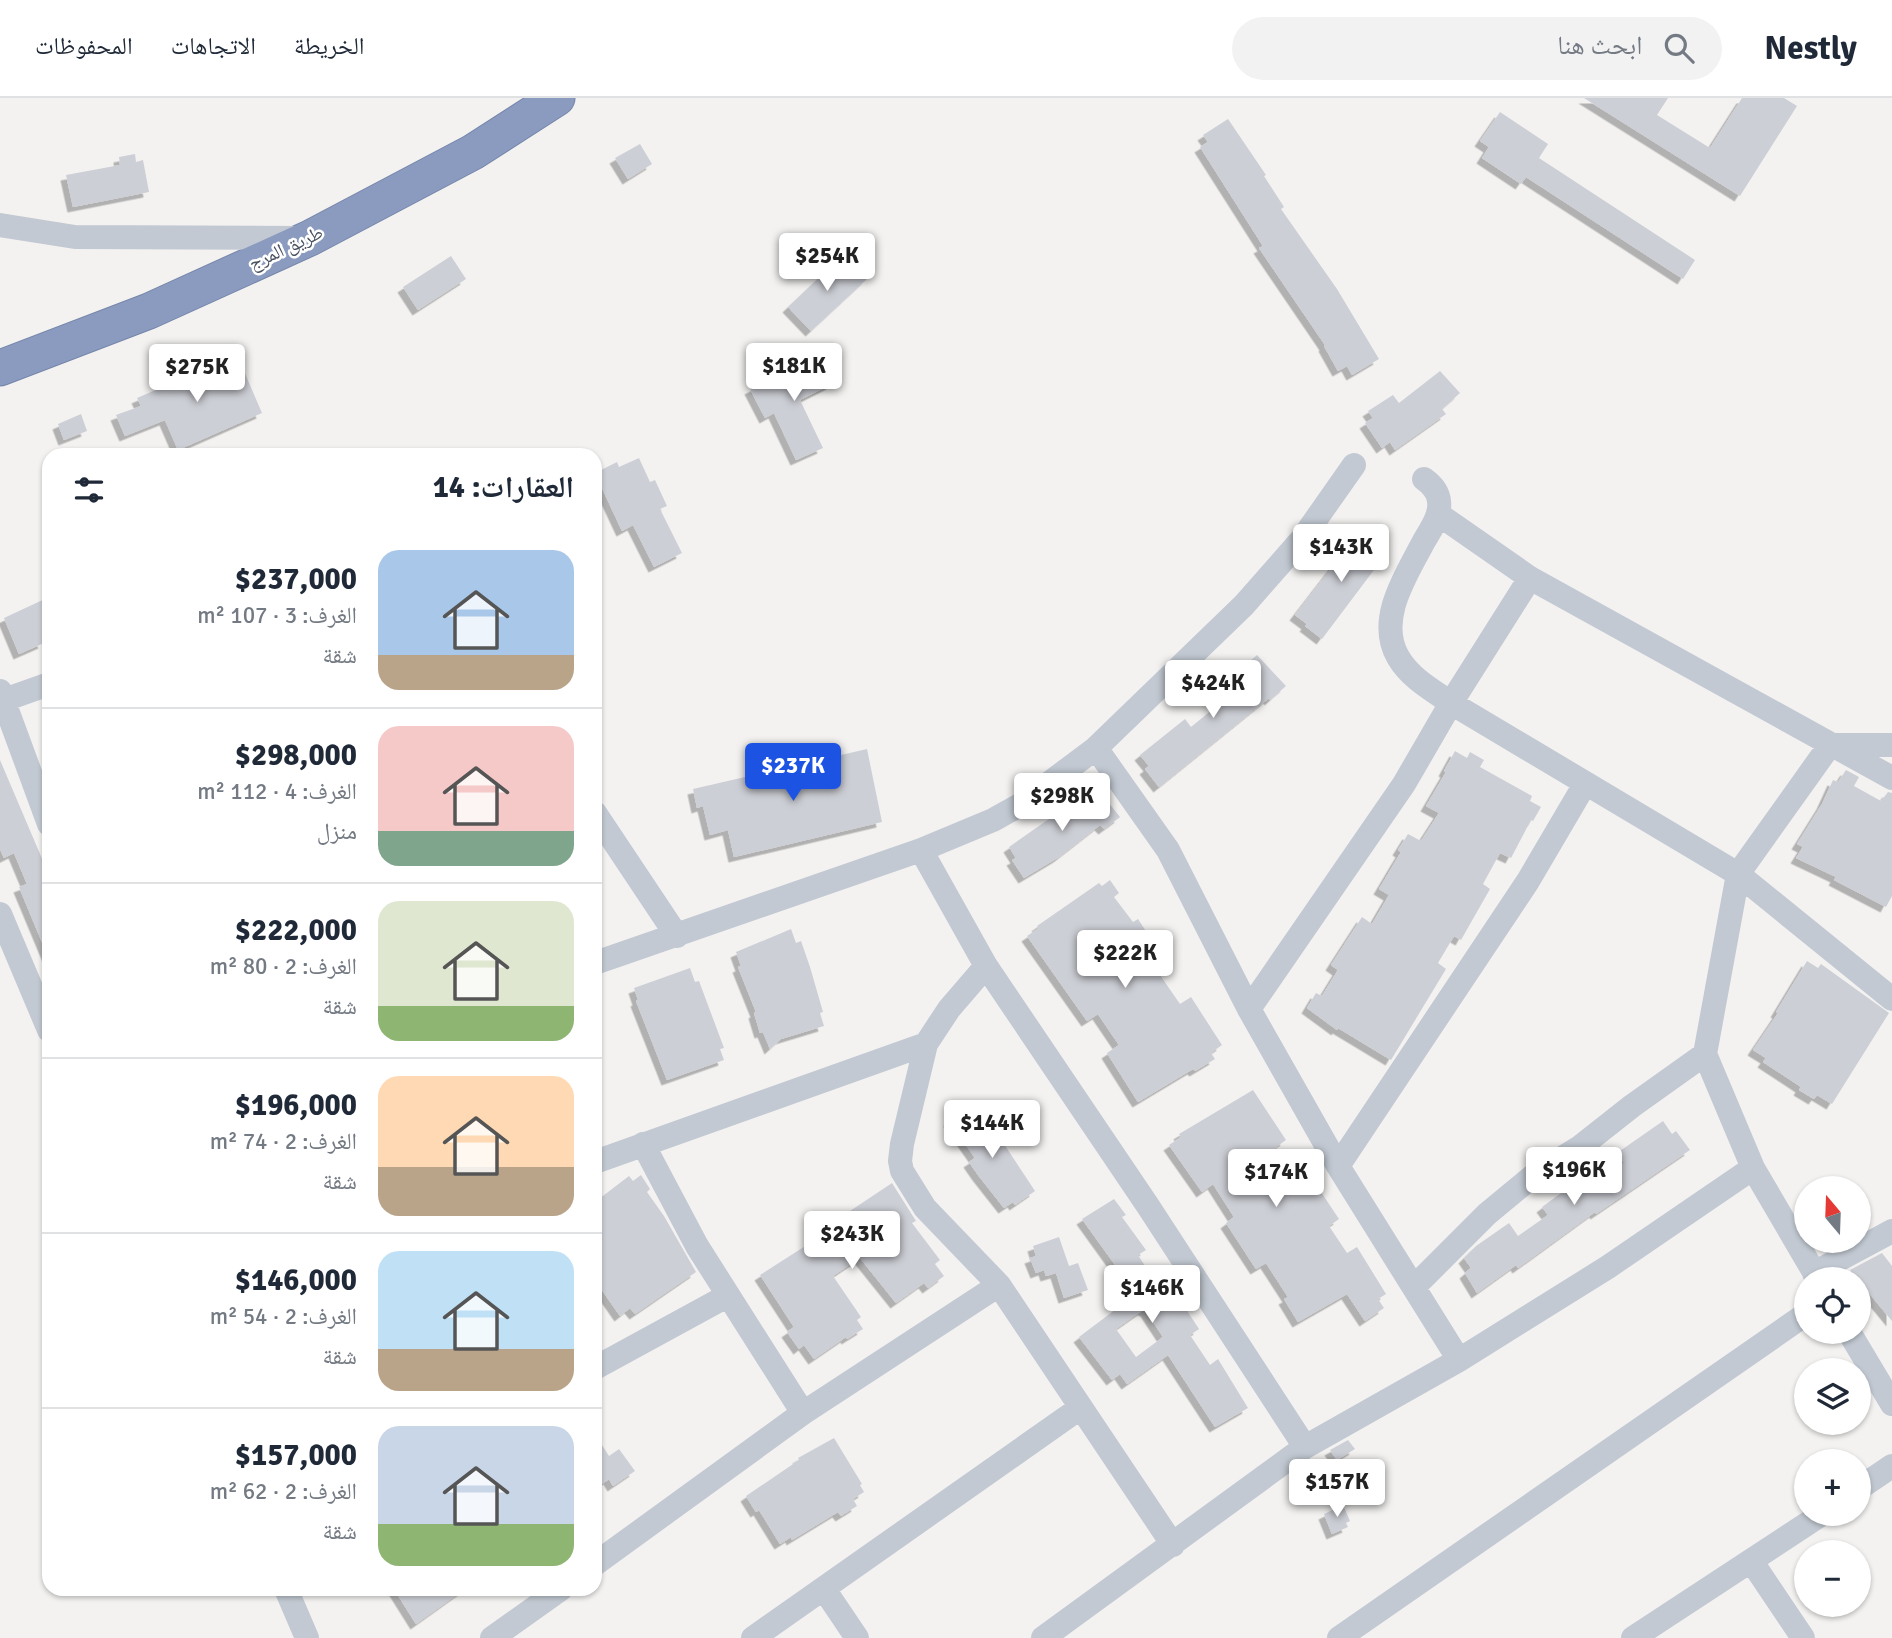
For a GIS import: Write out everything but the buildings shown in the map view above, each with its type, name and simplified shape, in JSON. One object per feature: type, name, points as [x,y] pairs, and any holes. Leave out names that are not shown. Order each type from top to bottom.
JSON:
[{"type":"highway","name":"طريق المرج","points":[[0,368],[149,311],[310,238],[473,152],[557,98]]},
{"type":"street","points":[[0,225],[75,237],[310,238]]},
{"type":"street","points":[[602,961],[920,850],[993,820],[1020,805],[1096,748],[1244,605],[1302,539],[1354,465]]},
{"type":"street","points":[[1424,479],[1435,489],[1440,499],[1438,514],[1399,591],[1391,615],[1390,628],[1396,655],[1405,668],[1421,683],[1451,703],[1738,874],[1892,999]]},
{"type":"street","points":[[1438,514],[1530,578],[1892,778]]},
{"type":"street","points":[[1249,1009],[1404,784],[1451,703],[1530,578]]},
{"type":"street","points":[[42,686],[2,696],[42,805]]},
{"type":"street","points":[[1830,745],[1892,745]]},
{"type":"street","points":[[1811,1267],[1753,1168],[1705,1054],[1738,874],[1830,745]]},
{"type":"street","points":[[1096,748],[1168,850],[1249,1009],[1338,1166],[1458,1360]]},
{"type":"street","points":[[1338,1166],[1528,881],[1586,784]]},
{"type":"street","points":[[602,824],[677,936]]},
{"type":"street","points":[[920,850],[986,966],[1148,1206],[1305,1447]]},
{"type":"street","points":[[0,914],[42,1013]]},
{"type":"street","points":[[986,966],[949,1009],[926,1044],[902,1144],[902,1171],[925,1208],[999,1285],[1173,1545]]},
{"type":"street","points":[[602,1159],[926,1044]]},
{"type":"street","points":[[1413,1287],[1487,1214],[1533,1176],[1580,1147],[1705,1054]]},
{"type":"street","points":[[643,1144],[697,1246],[803,1413]]},
{"type":"street","points":[[1043,1638],[1305,1447],[1458,1360],[1608,1267],[1753,1168]]},
{"type":"street","points":[[1831,1267],[1892,1231]]},
{"type":"street","points":[[602,1559],[803,1413],[999,1285]]},
{"type":"street","points":[[602,1364],[727,1296]]},
{"type":"street","points":[[1339,1638],[1369,1629],[1794,1323]]},
{"type":"street","points":[[1856,1344],[1892,1404]]},
{"type":"street","points":[[753,1638],[1080,1408]]},
{"type":"street","points":[[1871,1480],[1892,1466]]},
{"type":"street","points":[[1633,1638],[1804,1526]]},
{"type":"street","points":[[1752,1562],[1803,1638]]},
{"type":"street","points":[[824,1588],[857,1638]]},
{"type":"street","points":[[289,1596],[307,1638]]},
{"type":"street","points":[[499,1636],[552,1596]]}]
